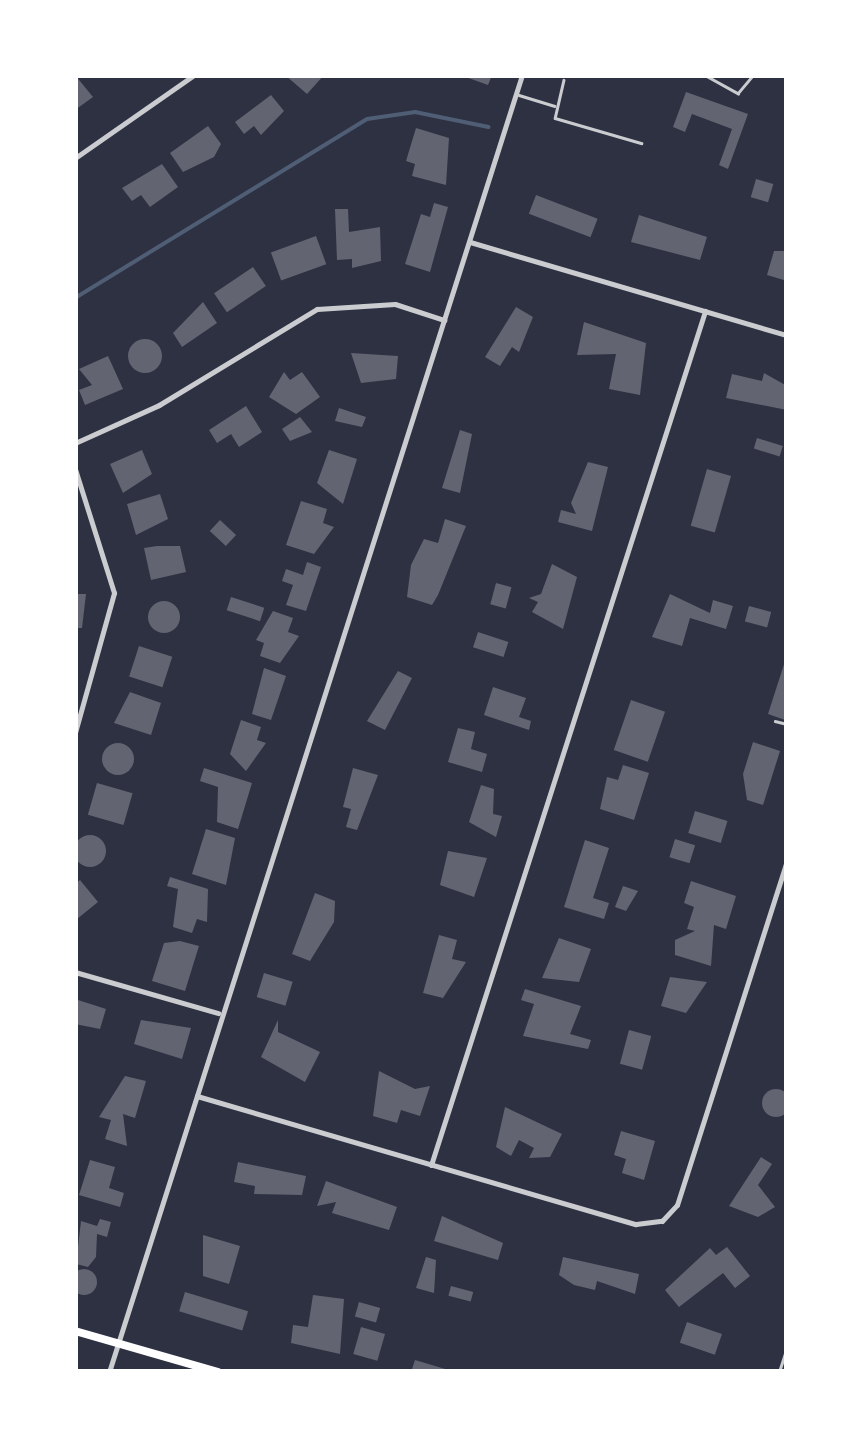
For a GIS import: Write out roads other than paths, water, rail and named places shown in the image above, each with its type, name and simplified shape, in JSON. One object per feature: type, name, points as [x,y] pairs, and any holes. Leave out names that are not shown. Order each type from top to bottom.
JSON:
[{"type":"main road","points":[[75,1330],[218,1372]]},
{"type":"street","points":[[75,158],[194,75]]},
{"type":"street","points":[[109,1372],[196,1096],[218,1013],[522,75]]},
{"type":"street","points":[[470,242],[787,335]]},
{"type":"street","points":[[75,443],[159,404],[316,309],[395,304],[444,320]]},
{"type":"street","points":[[431,1165],[705,311]]},
{"type":"street","points":[[75,469],[114,594],[75,733]]},
{"type":"street","points":[[196,1096],[636,1224],[662,1221],[676,1206],[787,863]]},
{"type":"street","points":[[75,972],[218,1013]]},
{"type":"lane","points":[[705,75],[738,94],[753,75]]},
{"type":"lane","points":[[564,80],[554,118],[641,142]]},
{"type":"lane","points":[[515,94],[556,106]]},
{"type":"lane","points":[[775,720],[787,724]]},
{"type":"lane","points":[[779,1372],[787,1348]]},
{"type":"waterway","points":[[75,298],[367,119],[415,112],[488,127]]}]
